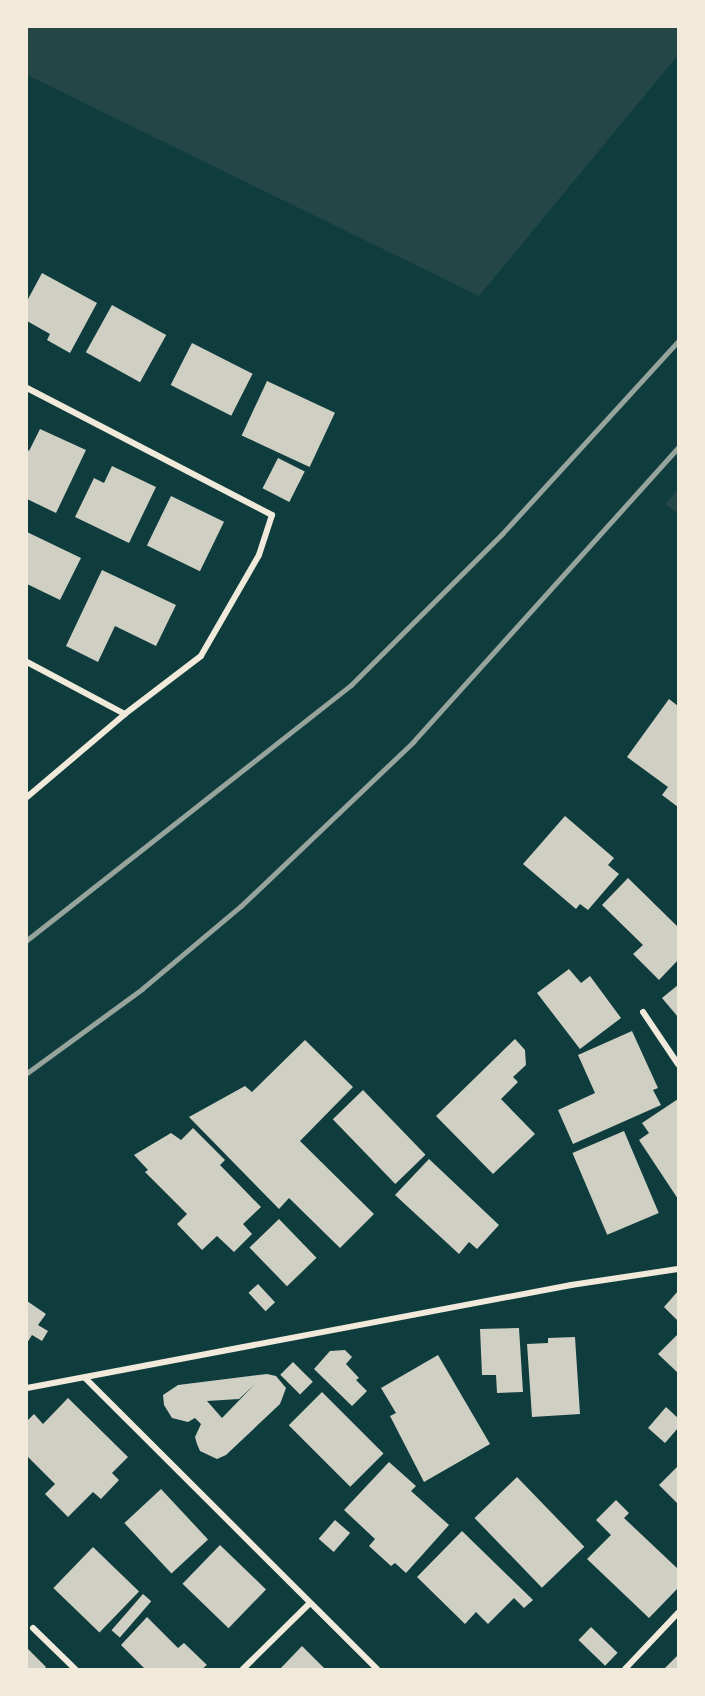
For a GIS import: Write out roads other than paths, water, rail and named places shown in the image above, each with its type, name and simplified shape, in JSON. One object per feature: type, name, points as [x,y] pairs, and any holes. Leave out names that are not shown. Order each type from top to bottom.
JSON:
[{"type":"street","points":[[27,388],[272,515],[259,555],[201,656],[125,714],[27,797]]},
{"type":"street","points":[[27,662],[125,714]]},
{"type":"street","points":[[643,1012],[678,1064]]},
{"type":"street","points":[[27,1388],[86,1379],[571,1285],[678,1269]]},
{"type":"street","points":[[86,1379],[377,1669]]},
{"type":"street","points":[[243,1669],[310,1603]]},
{"type":"street","points":[[625,1669],[678,1613]]},
{"type":"street","points":[[33,1628],[75,1669]]},
{"type":"railway","points":[[27,940],[351,685],[502,534],[678,341]]},
{"type":"railway","points":[[27,1073],[142,989],[241,906],[413,742],[678,448]]}]
